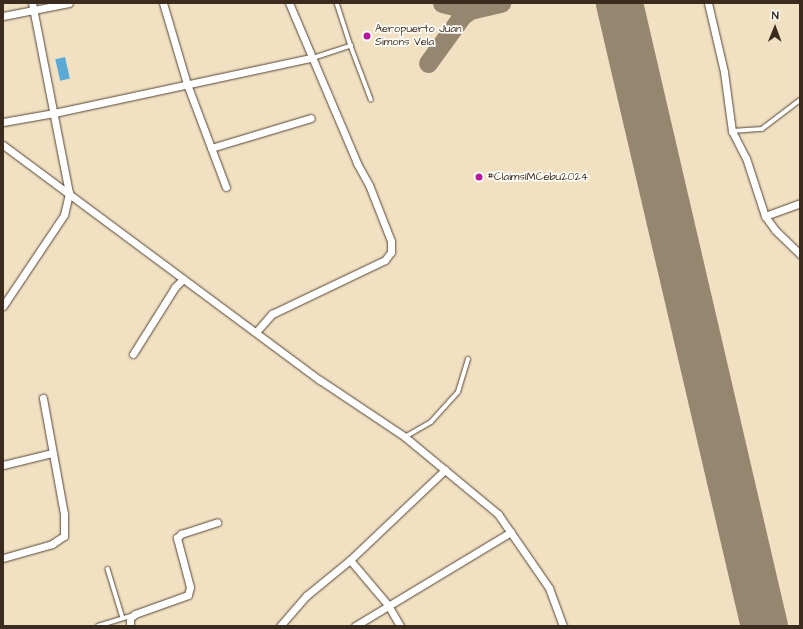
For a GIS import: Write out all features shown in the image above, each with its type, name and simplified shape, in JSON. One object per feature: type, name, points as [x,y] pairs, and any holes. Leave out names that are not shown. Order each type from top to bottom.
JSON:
[{"type":"street","points":[[3,16],[33,6],[69,3]]},
{"type":"street","points":[[163,3],[187,84],[226,187]]},
{"type":"street","points":[[257,331],[272,314],[385,260],[391,252],[391,241],[369,185],[289,3]]},
{"type":"street","points":[[708,3],[724,72],[732,131],[746,158],[765,216],[775,230],[800,254]]},
{"type":"street","points":[[3,306],[64,215],[69,193],[33,6]]},
{"type":"street","points":[[3,122],[54,114],[312,58]]},
{"type":"street","points":[[211,148],[311,118]]},
{"type":"street","points":[[3,146],[69,193],[182,280],[257,331],[356,406],[405,437],[498,514],[549,588],[563,626]]},
{"type":"street","points":[[765,216],[800,203]]},
{"type":"street","points":[[133,354],[182,280]]},
{"type":"street","points":[[3,558],[52,544],[64,536],[64,514],[42,398]]},
{"type":"street","points":[[3,465],[52,453]]},
{"type":"street","points":[[280,626],[306,596],[350,560],[445,470]]},
{"type":"street","points":[[130,626],[129,621],[133,615],[188,595],[190,587],[177,538],[181,534],[217,522]]},
{"type":"street","points":[[355,626],[511,532]]},
{"type":"street","points":[[350,560],[388,605],[400,626]]},
{"type":"lane","points":[[337,3],[351,46],[371,98]]},
{"type":"lane","points":[[312,58],[351,46]]},
{"type":"lane","points":[[732,131],[762,129],[800,100]]},
{"type":"lane","points":[[405,437],[431,422],[458,392],[468,360]]},
{"type":"lane","points":[[108,569],[123,618]]},
{"type":"lane","points":[[98,626],[133,615]]},
{"type":"water","points":[[65,57],[70,78],[60,81],[55,59]]},
{"type":"taxiway","points":[[442,3],[470,10]]},
{"type":"taxiway","points":[[428,63],[462,16],[470,10],[501,3]]},
{"type":"runway","points":[[619,3],[764,626]]},
{"type":"place","name":"Aeropuerto Juan Simons Vela","points":[[367,36]]},
{"type":"place","name":"#ClaimsIMCebu2024","points":[[479,177]]}]
